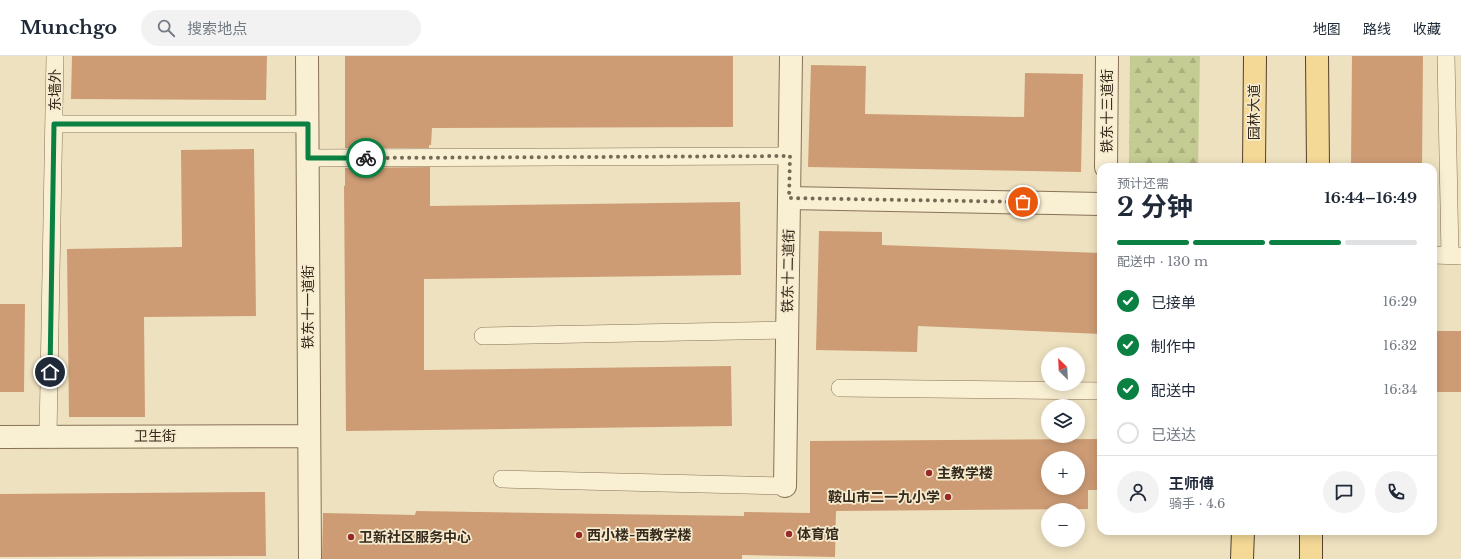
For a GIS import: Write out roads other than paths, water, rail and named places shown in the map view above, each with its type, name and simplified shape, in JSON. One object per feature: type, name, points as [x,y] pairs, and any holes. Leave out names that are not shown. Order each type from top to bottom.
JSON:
[{"type":"main road","name":"园林大道","points":[[1254,163],[1255,56]]},
{"type":"main road","points":[[1317,56],[1318,163]]},
{"type":"main road","points":[[1242,559],[1243,535]]},
{"type":"main road","points":[[1311,559],[1312,535]]},
{"type":"street","name":"铁东十一道街","points":[[307,56],[310,559]]},
{"type":"street","name":"铁东十二道街","points":[[785,486],[791,56]]},
{"type":"street","name":"铁东十三道街","points":[[1106,163],[1107,56]]},
{"type":"street","points":[[789,198],[1097,204]]},
{"type":"street","name":"卫生街","points":[[0,437],[309,436]]},
{"type":"lane","name":"东墙外","points":[[48,436],[55,56]]},
{"type":"lane","points":[[1437,255],[1455,256],[1446,56]]},
{"type":"lane","points":[[54,124],[308,124]]},
{"type":"lane","points":[[308,158],[790,156]]},
{"type":"lane","points":[[483,336],[787,330]]},
{"type":"lane","points":[[840,388],[1097,391]]},
{"type":"lane","points":[[502,479],[785,486]]},
{"type":"place","name":"主教学楼","points":[[929,473]]},
{"type":"place","name":"鞍山市二一九小学","points":[[948,497]]},
{"type":"place","name":"体育馆","points":[[789,534]]},
{"type":"place","name":"西小楼-西教学楼","points":[[579,535]]},
{"type":"place","name":"卫新社区服务中心","points":[[351,537]]}]
